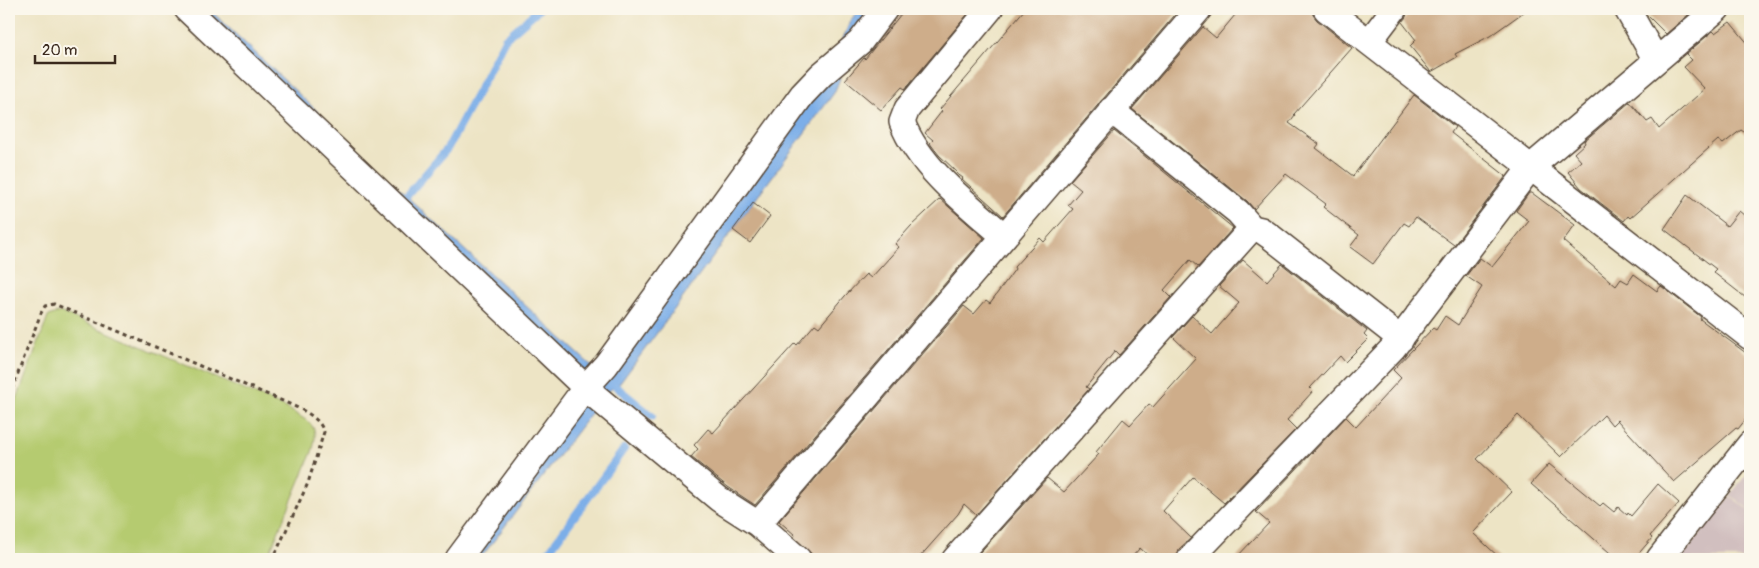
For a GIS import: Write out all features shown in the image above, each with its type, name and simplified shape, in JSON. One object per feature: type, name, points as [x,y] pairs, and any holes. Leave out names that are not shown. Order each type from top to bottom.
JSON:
[{"type":"street","points":[[186,9],[593,382],[608,407],[719,499],[758,524],[798,559]]},
{"type":"street","points":[[458,559],[593,382],[802,95],[821,75],[860,42],[885,9]]},
{"type":"street","points":[[990,9],[907,109],[902,122],[908,139],[948,188],[1004,236]]},
{"type":"street","points":[[758,524],[1199,9]]},
{"type":"street","points":[[1326,9],[1750,337]]},
{"type":"street","points":[[1369,42],[1394,9]]},
{"type":"street","points":[[1627,9],[1656,60]]},
{"type":"street","points":[[1190,559],[1401,339],[1531,168],[1716,9]]},
{"type":"street","points":[[1111,110],[1238,212],[1252,228],[1261,230],[1271,237],[1401,339]]},
{"type":"street","points":[[955,559],[1252,228]]},
{"type":"street","points":[[1659,559],[1750,444]]},
{"type":"path","points":[[9,397],[41,312],[45,306],[54,304],[285,402],[316,419],[321,424],[324,432],[308,482],[273,559]]},
{"type":"shaded area","points":[[1750,470],[1750,510],[1730,495]]},
{"type":"shaded area","points":[[1730,496],[1750,511],[1750,559],[1680,559]]},
{"type":"green space","points":[[60,312],[287,408],[311,425],[315,435],[312,452],[267,559],[9,559],[9,420],[48,317]]},
{"type":"water","points":[[201,9],[209,9],[433,221],[606,379],[823,84],[851,20],[859,9],[875,9],[861,28],[834,93],[620,383],[607,392],[480,559],[468,559],[584,400]]},
{"type":"building","points":[[905,9],[972,9],[905,89],[902,87],[881,110],[845,80],[865,59]]},
{"type":"building","points":[[1025,9],[1180,9],[1003,216],[962,179],[939,155],[930,143],[933,140],[925,133],[942,111],[940,109]]},
{"type":"building","points":[[1240,9],[1312,9],[1313,15],[1317,20],[1352,48],[1294,114],[1289,123],[1319,144],[1316,148],[1353,176],[1414,95],[1455,127],[1451,133],[1506,176],[1454,245],[1416,217],[1409,226],[1404,223],[1373,264],[1350,247],[1359,235],[1323,207],[1326,204],[1286,174],[1254,209],[1247,201],[1132,109],[1203,27],[1216,38]]},
{"type":"building","points":[[1408,9],[1528,9],[1490,36],[1455,54],[1457,57],[1431,72],[1410,46],[1416,40],[1402,22],[1406,17]]},
{"type":"building","points":[[1643,9],[1695,9],[1666,34]]},
{"type":"building","points":[[1730,22],[1750,46],[1750,136],[1741,130],[1723,144],[1718,140],[1630,218],[1628,216],[1624,221],[1581,188],[1568,172],[1581,161],[1574,153],[1585,143],[1584,141],[1630,102],[1647,122],[1652,119],[1659,129],[1705,89],[1684,67],[1692,60],[1686,54],[1713,31],[1715,33]]},
{"type":"building","points":[[1114,131],[1233,228],[1198,267],[1190,260],[1164,290],[1171,297],[1119,355],[1115,351],[1086,387],[1089,389],[976,515],[964,504],[958,514],[918,559],[817,559],[779,521],[964,306],[974,314],[986,300],[990,303],[1015,269],[1014,267],[1040,238],[1044,242],[1073,209],[1068,205],[1081,190],[1070,181]]},
{"type":"building","points":[[1529,193],[1532,193],[1575,225],[1563,241],[1616,286],[1621,279],[1628,283],[1634,274],[1657,291],[1661,286],[1701,317],[1700,319],[1750,356],[1750,414],[1738,429],[1736,428],[1674,482],[1617,420],[1612,425],[1604,415],[1561,457],[1518,415],[1477,459],[1512,492],[1473,533],[1501,559],[1235,559],[1269,523],[1256,512],[1346,417],[1356,427],[1401,378],[1393,370],[1433,328],[1436,330],[1445,316],[1458,325],[1482,287],[1466,276],[1480,258],[1492,267],[1529,221],[1516,211]]},
{"type":"building","points":[[1687,195],[1727,226],[1739,211],[1750,220],[1750,301],[1713,272],[1716,269],[1664,229]]},
{"type":"building","points":[[940,199],[984,238],[755,505],[728,487],[691,457],[698,449],[694,445],[708,429],[713,433],[795,343],[797,345],[815,324],[819,327],[866,274],[871,278],[899,247],[895,244]]},
{"type":"building","points":[[753,203],[770,216],[750,243],[733,230]]},
{"type":"building","points":[[1243,260],[1267,281],[1282,264],[1367,331],[1364,335],[1368,339],[1345,362],[1340,356],[1310,388],[1313,391],[1287,420],[1296,429],[1224,503],[1193,477],[1163,511],[1191,538],[1179,549],[1176,559],[1152,559],[1140,548],[1130,559],[974,559],[1047,478],[1064,492],[1099,454],[1096,452],[1123,419],[1130,425],[1149,404],[1153,407],[1196,359],[1173,337],[1192,316],[1212,334],[1239,303],[1219,286]]},
{"type":"building","points":[[1549,464],[1600,506],[1603,503],[1614,512],[1618,507],[1631,516],[1658,484],[1679,503],[1650,536],[1652,538],[1634,559],[1617,559],[1531,484]]},
{"type":"waterway","points":[[405,198],[447,149],[505,39],[539,9]]},
{"type":"waterway","points":[[609,381],[652,416]]},
{"type":"waterway","points":[[543,559],[624,449]]}]
